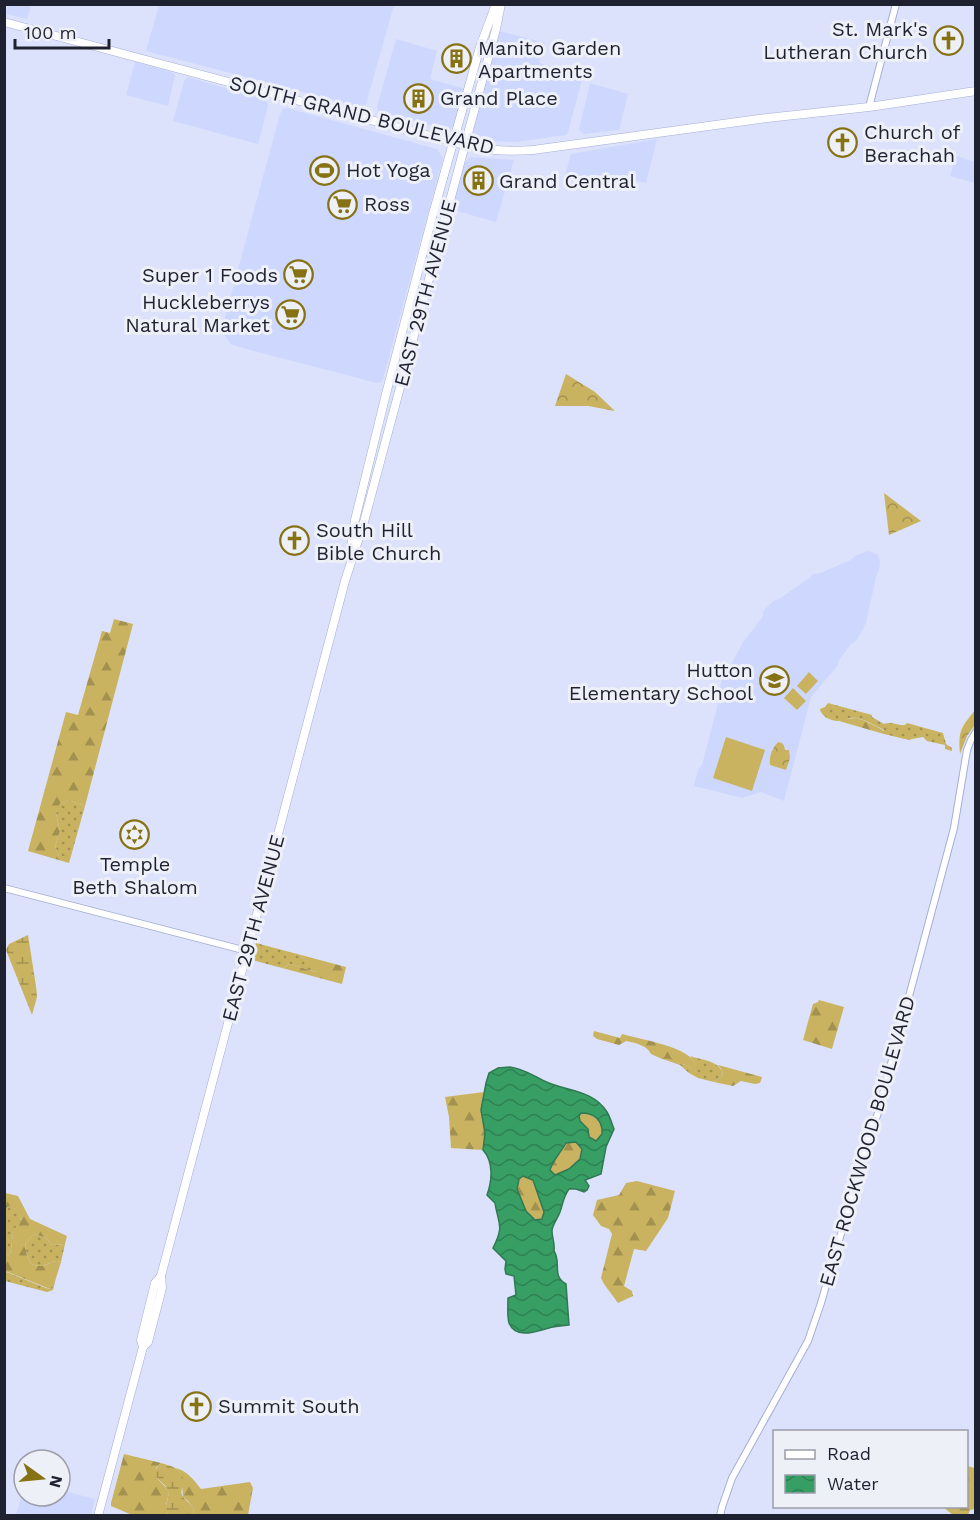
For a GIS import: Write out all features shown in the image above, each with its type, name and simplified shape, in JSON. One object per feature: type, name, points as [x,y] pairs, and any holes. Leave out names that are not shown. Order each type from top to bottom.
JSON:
[{"type":"main road","name":"EAST 29TH AVENUE","points":[[345,581],[355,520],[383,405],[480,46],[496,4]]},
{"type":"main road","name":"EAST 29TH AVENUE","points":[[98,1515],[143,1347],[148,1342],[162,1288],[161,1276],[501,4]]},
{"type":"main road","name":"SOUTH GRAND BOULEVARD","points":[[4,22],[464,145],[494,151],[533,150],[766,118],[869,107],[975,91]]},
{"type":"street","points":[[869,107],[896,4]]},
{"type":"street","name":"EAST ROCKWOOD BOULEVARD","points":[[720,1515],[732,1478],[808,1341],[821,1303],[872,1126],[877,1116],[951,838],[967,750],[975,732]]},
{"type":"street","points":[[4,888],[247,951]]},
{"type":"shaded area","points":[[159,4],[394,5],[366,104],[361,107],[146,51]]},
{"type":"shaded area","points":[[8,5],[31,5],[27,19],[6,14]]},
{"type":"shaded area","points":[[499,31],[545,43],[539,63],[583,76],[566,135],[516,142],[492,141],[479,138],[474,134],[473,129]]},
{"type":"shaded area","points":[[396,39],[437,51],[430,79],[465,89],[452,128],[446,130],[378,111],[377,107]]},
{"type":"shaded area","points":[[135,62],[175,75],[168,106],[126,95]]},
{"type":"shaded area","points":[[188,77],[266,100],[268,106],[258,144],[173,121],[184,81]]},
{"type":"shaded area","points":[[590,83],[628,94],[619,130],[584,134],[579,130]]},
{"type":"shaded area","points":[[287,108],[437,149],[443,158],[381,382],[377,383],[239,347],[231,344],[224,335],[224,321],[280,114],[283,109]]},
{"type":"shaded area","points":[[657,139],[646,183],[607,174],[603,187],[565,176],[571,154]]},
{"type":"shaded area","points":[[956,156],[975,162],[975,183],[950,176]]},
{"type":"shaded area","points":[[471,157],[514,160],[496,222],[450,209],[465,162]]},
{"type":"shaded area","name":"Hutton Elementary School","points":[[867,551],[878,555],[880,562],[866,623],[857,640],[851,644],[838,665],[811,697],[784,801],[761,792],[742,798],[694,786],[698,770],[702,765],[720,696],[724,670],[731,665],[743,642],[762,618],[764,610],[773,601],[813,574],[851,560]]},
{"type":"shaded area","points":[[72,1493],[95,1499],[91,1515],[16,1515],[18,1508],[72,1508]]},
{"type":"green space","points":[[566,374],[595,392],[615,411],[588,406],[555,406]]},
{"type":"green space","points":[[884,493],[921,521],[889,535]]},
{"type":"green space","points":[[114,619],[133,624],[85,806],[71,801],[60,803],[56,813],[60,831],[55,846],[59,856],[71,856],[69,863],[28,851],[66,712],[78,715],[102,631],[110,633]]},
{"type":"green space","points":[[809,672],[818,681],[806,694],[797,686]]},
{"type":"green space","points":[[793,688],[806,701],[797,710],[784,698]]},
{"type":"green space","points":[[828,703],[872,715],[884,724],[905,725],[907,723],[943,733],[946,744],[952,748],[952,751],[945,749],[945,745],[927,741],[923,737],[909,740],[884,734],[884,730],[857,718],[838,721],[829,719],[822,714],[820,709]]},
{"type":"green space","points":[[975,710],[975,725],[967,736],[960,754],[962,730]]},
{"type":"green space","points":[[857,718],[881,729],[884,734],[839,721]]},
{"type":"green space","points":[[726,737],[765,750],[752,791],[713,778]]},
{"type":"green space","points":[[778,742],[783,744],[785,750],[789,750],[790,758],[786,770],[770,765],[771,753]]},
{"type":"green space","points":[[71,801],[85,806],[71,856],[59,856],[55,846],[60,831],[56,813],[59,803]]},
{"type":"green space","points":[[28,935],[37,997],[32,1015],[6,950],[9,944]]},
{"type":"green space","points":[[256,943],[301,955],[318,971],[290,964],[282,968],[252,960]]},
{"type":"green space","points":[[301,955],[346,967],[342,984],[282,968],[290,964],[316,972],[317,969]]},
{"type":"green space","points":[[819,1000],[844,1007],[832,1049],[803,1040],[813,1004]]},
{"type":"green space","points":[[594,1031],[620,1038],[622,1034],[676,1049],[691,1058],[697,1069],[695,1071],[671,1059],[660,1058],[651,1054],[644,1046],[626,1041],[619,1045],[597,1039],[593,1036]]},
{"type":"green space","points":[[690,1056],[715,1064],[722,1070],[723,1075],[714,1082],[698,1078],[680,1065],[660,1058],[671,1058],[696,1071],[695,1063]]},
{"type":"green space","points":[[718,1065],[762,1077],[760,1083],[741,1081],[733,1086],[714,1082],[723,1075]]},
{"type":"green space","points":[[484,1092],[481,1110],[485,1133],[483,1150],[451,1148],[445,1097]]},
{"type":"green space","points":[[581,1113],[593,1116],[599,1121],[602,1134],[596,1141],[583,1129],[580,1121]]},
{"type":"green space","points":[[576,1141],[582,1149],[580,1159],[569,1169],[555,1176],[550,1170],[555,1159],[566,1143]]},
{"type":"green space","points":[[523,1175],[533,1180],[544,1212],[542,1219],[535,1220],[526,1211],[517,1189],[519,1179]]},
{"type":"green space","points":[[637,1181],[675,1191],[668,1218],[646,1251],[634,1249],[624,1286],[632,1291],[633,1296],[618,1303],[601,1278],[612,1234],[609,1229],[601,1226],[593,1215],[597,1200],[619,1195],[626,1183]]},
{"type":"green space","points":[[5,1193],[18,1196],[30,1219],[67,1236],[65,1244],[52,1245],[46,1238],[34,1234],[25,1244],[31,1264],[40,1266],[55,1261],[61,1262],[50,1289],[5,1271],[5,1255],[10,1254],[13,1233],[21,1220],[17,1211],[9,1206],[5,1209]]},
{"type":"green space","points":[[9,1206],[18,1211],[21,1221],[13,1233],[10,1254],[5,1255],[5,1209]]},
{"type":"green space","points":[[34,1234],[46,1238],[52,1245],[65,1244],[61,1262],[55,1261],[40,1266],[31,1264],[25,1244]]},
{"type":"green space","points":[[4,1271],[50,1289],[56,1278],[53,1290],[47,1292],[5,1281]]},
{"type":"green space","points":[[124,1454],[161,1463],[156,1468],[157,1478],[168,1490],[166,1505],[168,1515],[132,1515],[111,1506]]},
{"type":"green space","points":[[161,1463],[181,1473],[182,1495],[191,1505],[194,1515],[168,1515],[166,1506],[168,1491],[155,1472]]},
{"type":"green space","points":[[968,1466],[975,1468],[975,1509],[970,1510],[968,1515],[953,1515],[944,1508],[968,1508]]},
{"type":"green space","points":[[176,1468],[193,1479],[201,1489],[250,1482],[253,1488],[248,1515],[194,1515],[191,1505],[183,1497],[181,1473]]},
{"type":"water","points":[[510,1067],[520,1070],[588,1096],[602,1105],[614,1129],[606,1147],[601,1174],[585,1180],[589,1186],[584,1192],[569,1189],[552,1229],[559,1277],[566,1284],[569,1325],[522,1333],[512,1328],[509,1323],[508,1298],[516,1295],[514,1276],[506,1274],[506,1261],[493,1248],[500,1225],[495,1203],[487,1195],[491,1172],[489,1160],[483,1150],[485,1133],[481,1110],[489,1073],[498,1068]],"holes":[[[581,1113],[590,1114],[599,1121],[602,1134],[596,1141],[589,1137],[588,1129],[580,1121]],[[576,1142],[582,1149],[580,1159],[569,1169],[555,1175],[550,1170],[566,1143]],[[523,1176],[533,1180],[544,1212],[542,1219],[535,1220],[526,1211],[517,1189],[519,1179]]]},
{"type":"place","name":"St. Mark's Lutheran Church","points":[[949,41]]},
{"type":"place","name":"Manito Garden Apartments","points":[[457,59]]},
{"type":"place","name":"Grand Place","points":[[419,98]]},
{"type":"place","name":"Church of Berachah","points":[[843,143]]},
{"type":"place","name":"Hot Yoga","points":[[325,170]]},
{"type":"place","name":"Grand Central","points":[[478,181]]},
{"type":"place","name":"Ross","points":[[343,204]]},
{"type":"place","name":"Super 1 Foods","points":[[299,275]]},
{"type":"place","name":"Huckleberrys Natural Market","points":[[291,314]]},
{"type":"place","name":"South Hill Bible Church","points":[[295,541]]},
{"type":"place","name":"Hutton Elementary School","points":[[774,681]]},
{"type":"place","name":"Temple Beth Shalom","points":[[135,834]]},
{"type":"place","name":"Summit South","points":[[197,1406]]}]
